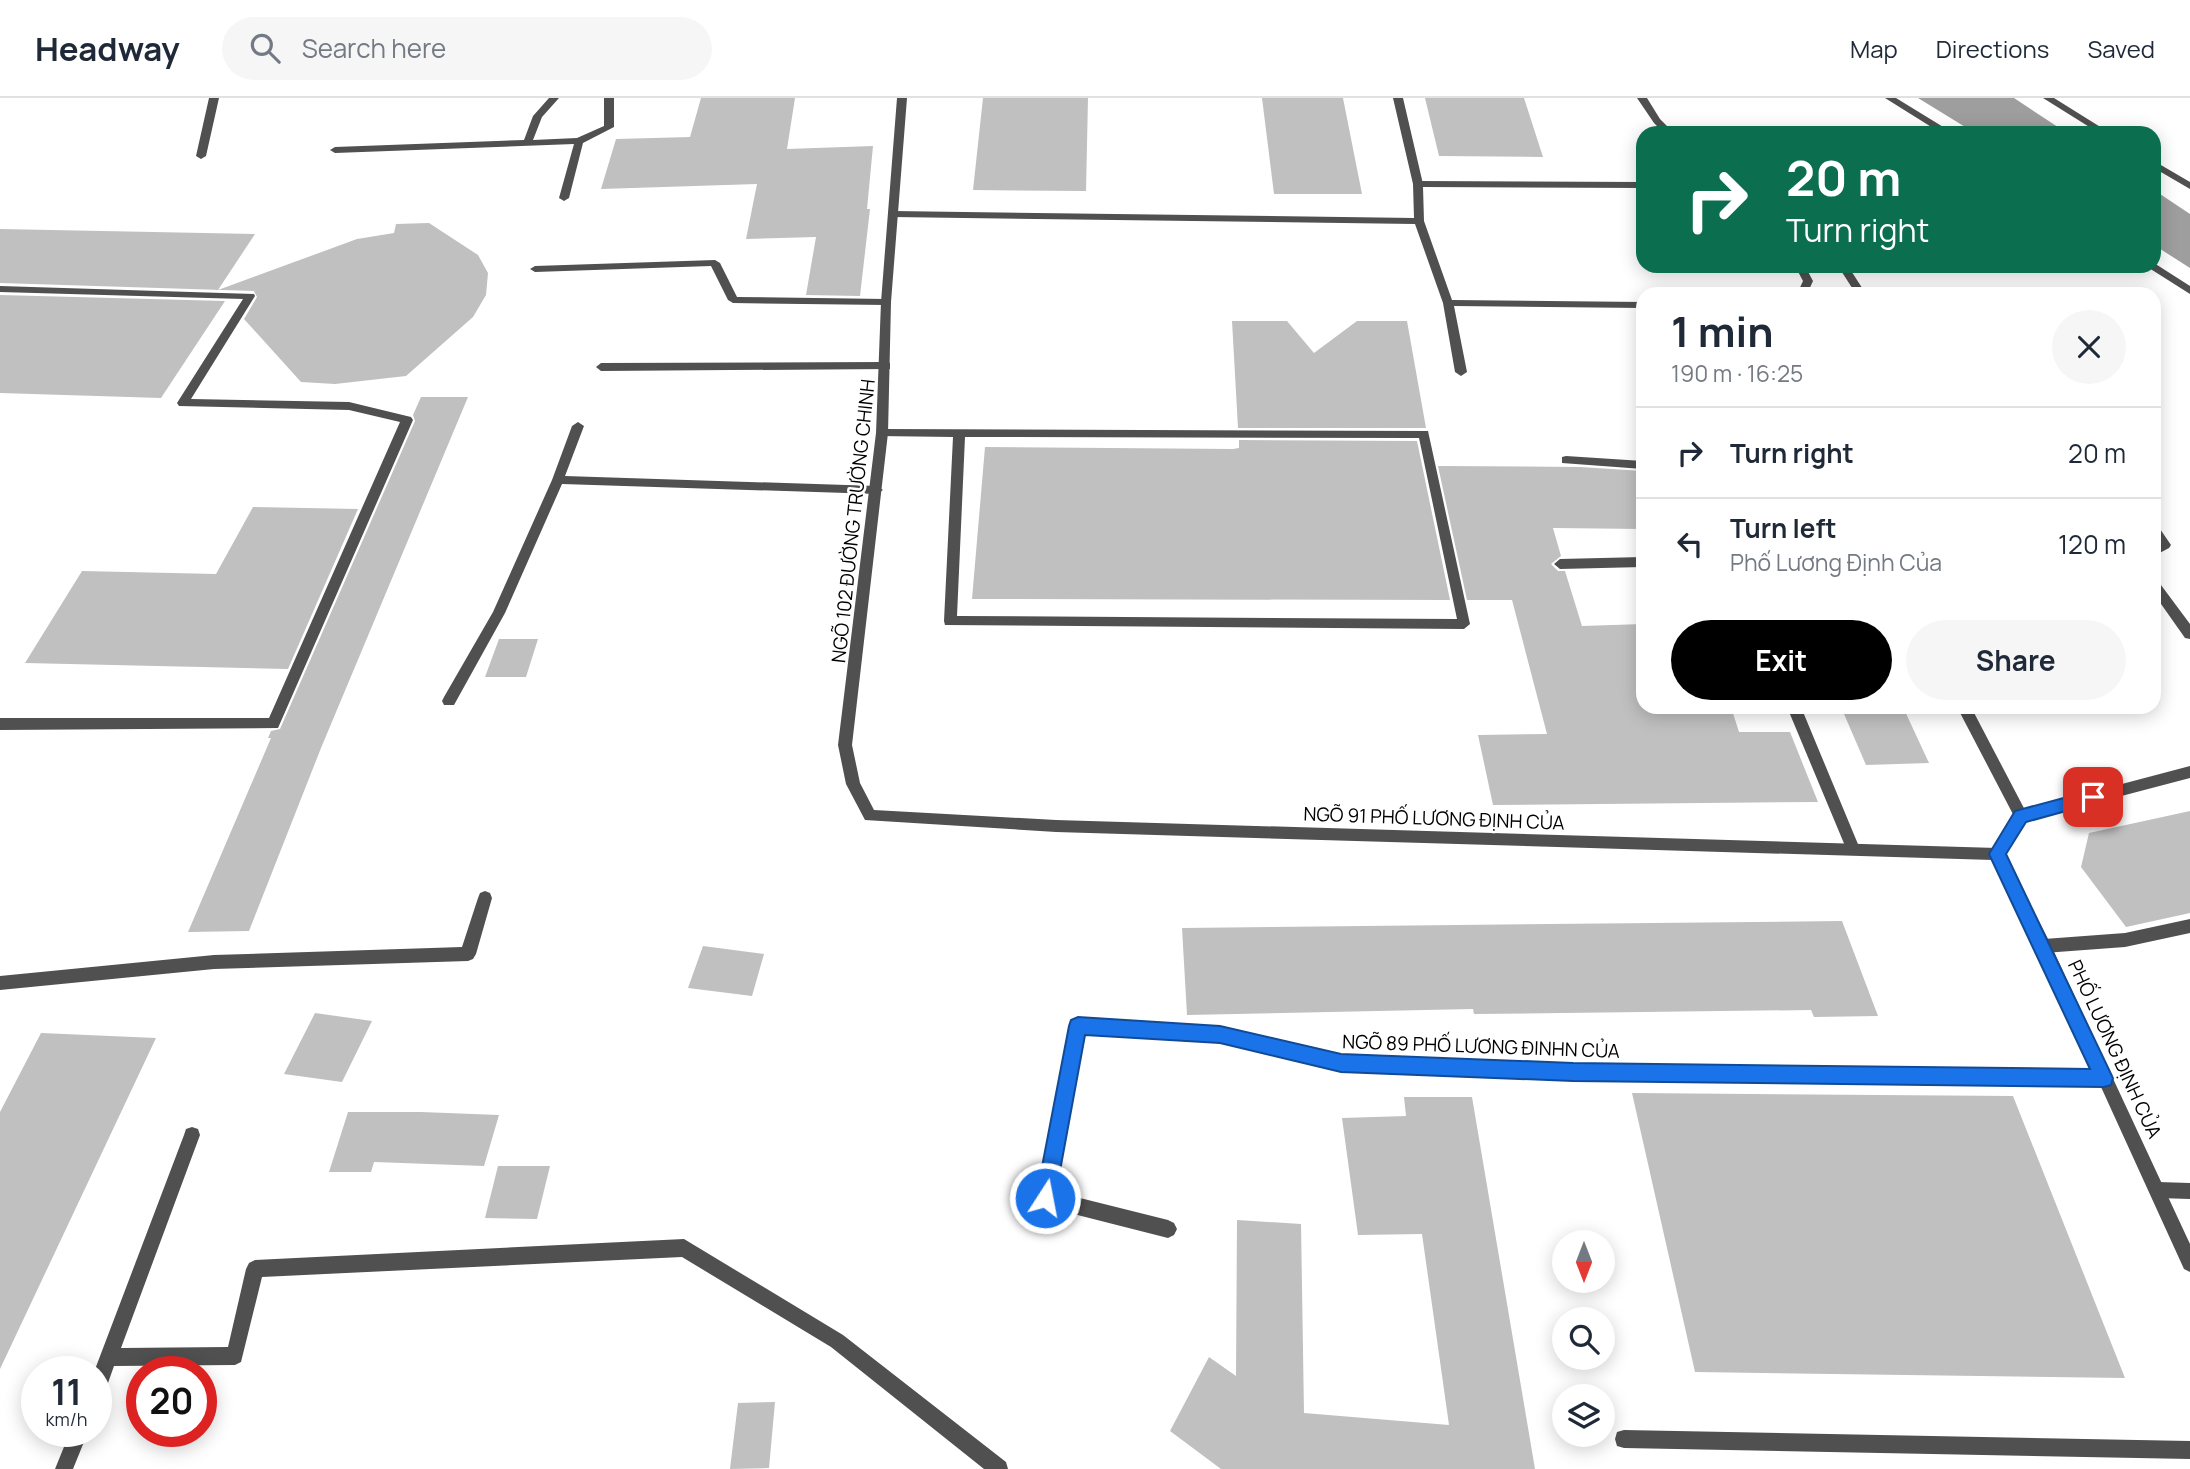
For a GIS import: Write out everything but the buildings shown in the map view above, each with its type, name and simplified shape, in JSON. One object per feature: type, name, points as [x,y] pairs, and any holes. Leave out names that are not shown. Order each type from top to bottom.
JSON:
[{"type":"street","points":[[201,156],[214,98]]},
{"type":"street","points":[[527,144],[538,116],[554,98]]},
{"type":"street","points":[[335,150],[579,141],[609,127],[609,98]]},
{"type":"street","name":"NGÕ 102 ĐƯỜNG TRƯỜNG CHINH","points":[[870,816],[853,784],[845,745],[877,490],[886,366],[886,302],[902,98]]},
{"type":"street","points":[[1398,98],[1418,184],[1419,220],[1448,303],[1461,372]]},
{"type":"street","points":[[1642,98],[1664,126]]},
{"type":"street","points":[[1890,98],[1936,126]]},
{"type":"street","points":[[2048,98],[2094,126]]},
{"type":"street","points":[[564,198],[579,141]]},
{"type":"street","points":[[2161,168],[2190,186]]},
{"type":"street","points":[[1418,184],[1636,185]]},
{"type":"street","points":[[893,214],[1419,220]]},
{"type":"street","points":[[535,269],[715,264],[733,300],[886,302]]},
{"type":"street","points":[[2161,271],[2190,291]]},
{"type":"street","points":[[0,289],[250,296],[183,403],[349,406],[407,420],[273,724],[0,724]]},
{"type":"street","points":[[1448,303],[1636,305]]},
{"type":"street","points":[[601,367],[886,366]]},
{"type":"street","points":[[449,701],[499,613],[558,480],[578,426]]},
{"type":"street","points":[[882,433],[1424,434],[1464,624],[950,621],[959,435]]},
{"type":"street","points":[[1566,460],[1636,465]]},
{"type":"street","points":[[558,480],[877,490]]},
{"type":"street","points":[[1560,564],[1636,562]]},
{"type":"street","points":[[2161,594],[2190,634]]},
{"type":"street","points":[[1797,714],[1853,849]]},
{"type":"street","points":[[1968,714],[2021,816]]},
{"type":"street","points":[[1997,854],[2021,816],[2190,772]]},
{"type":"street","name":"NGÕ 91 PHỐ LƯƠNG ĐỊNH CỦA","points":[[870,816],[1070,826],[1997,854]]},
{"type":"street","name":"PHỐ LƯƠNG ĐỊNH CỦA","points":[[1997,854],[2044,947],[2190,1263]]},
{"type":"street","points":[[0,983],[214,962],[468,954],[485,898]]},
{"type":"street","points":[[2044,947],[2125,940],[2190,926]]},
{"type":"street","name":"NGÕ 89 PHỐ LƯƠNG ĐINHN CỦA","points":[[1168,1229],[1045,1198],[1078,1026],[1220,1034],[1341,1063],[1573,1072],[2104,1078]]},
{"type":"street","points":[[110,1356],[192,1135]]},
{"type":"street","points":[[2158,1190],[2190,1191]]},
{"type":"street","points":[[112,1357],[235,1356],[255,1269],[684,1248],[837,1340],[999,1469]]},
{"type":"street","points":[[1624,1438],[2190,1450]]},
{"type":"street","points":[[64,1469],[73,1447]]},
{"type":"shaded area","points":[[1918,98],[2014,98],[2056,126],[1964,126]]},
{"type":"shaded area","points":[[2161,195],[2190,214],[2190,268],[2161,249]]},
{"type":"route","points":[[1045,1198],[1078,1026],[1220,1034],[1341,1063],[1573,1072],[2104,1078],[2044,947],[1997,854],[2021,816],[2093,797]]}]
